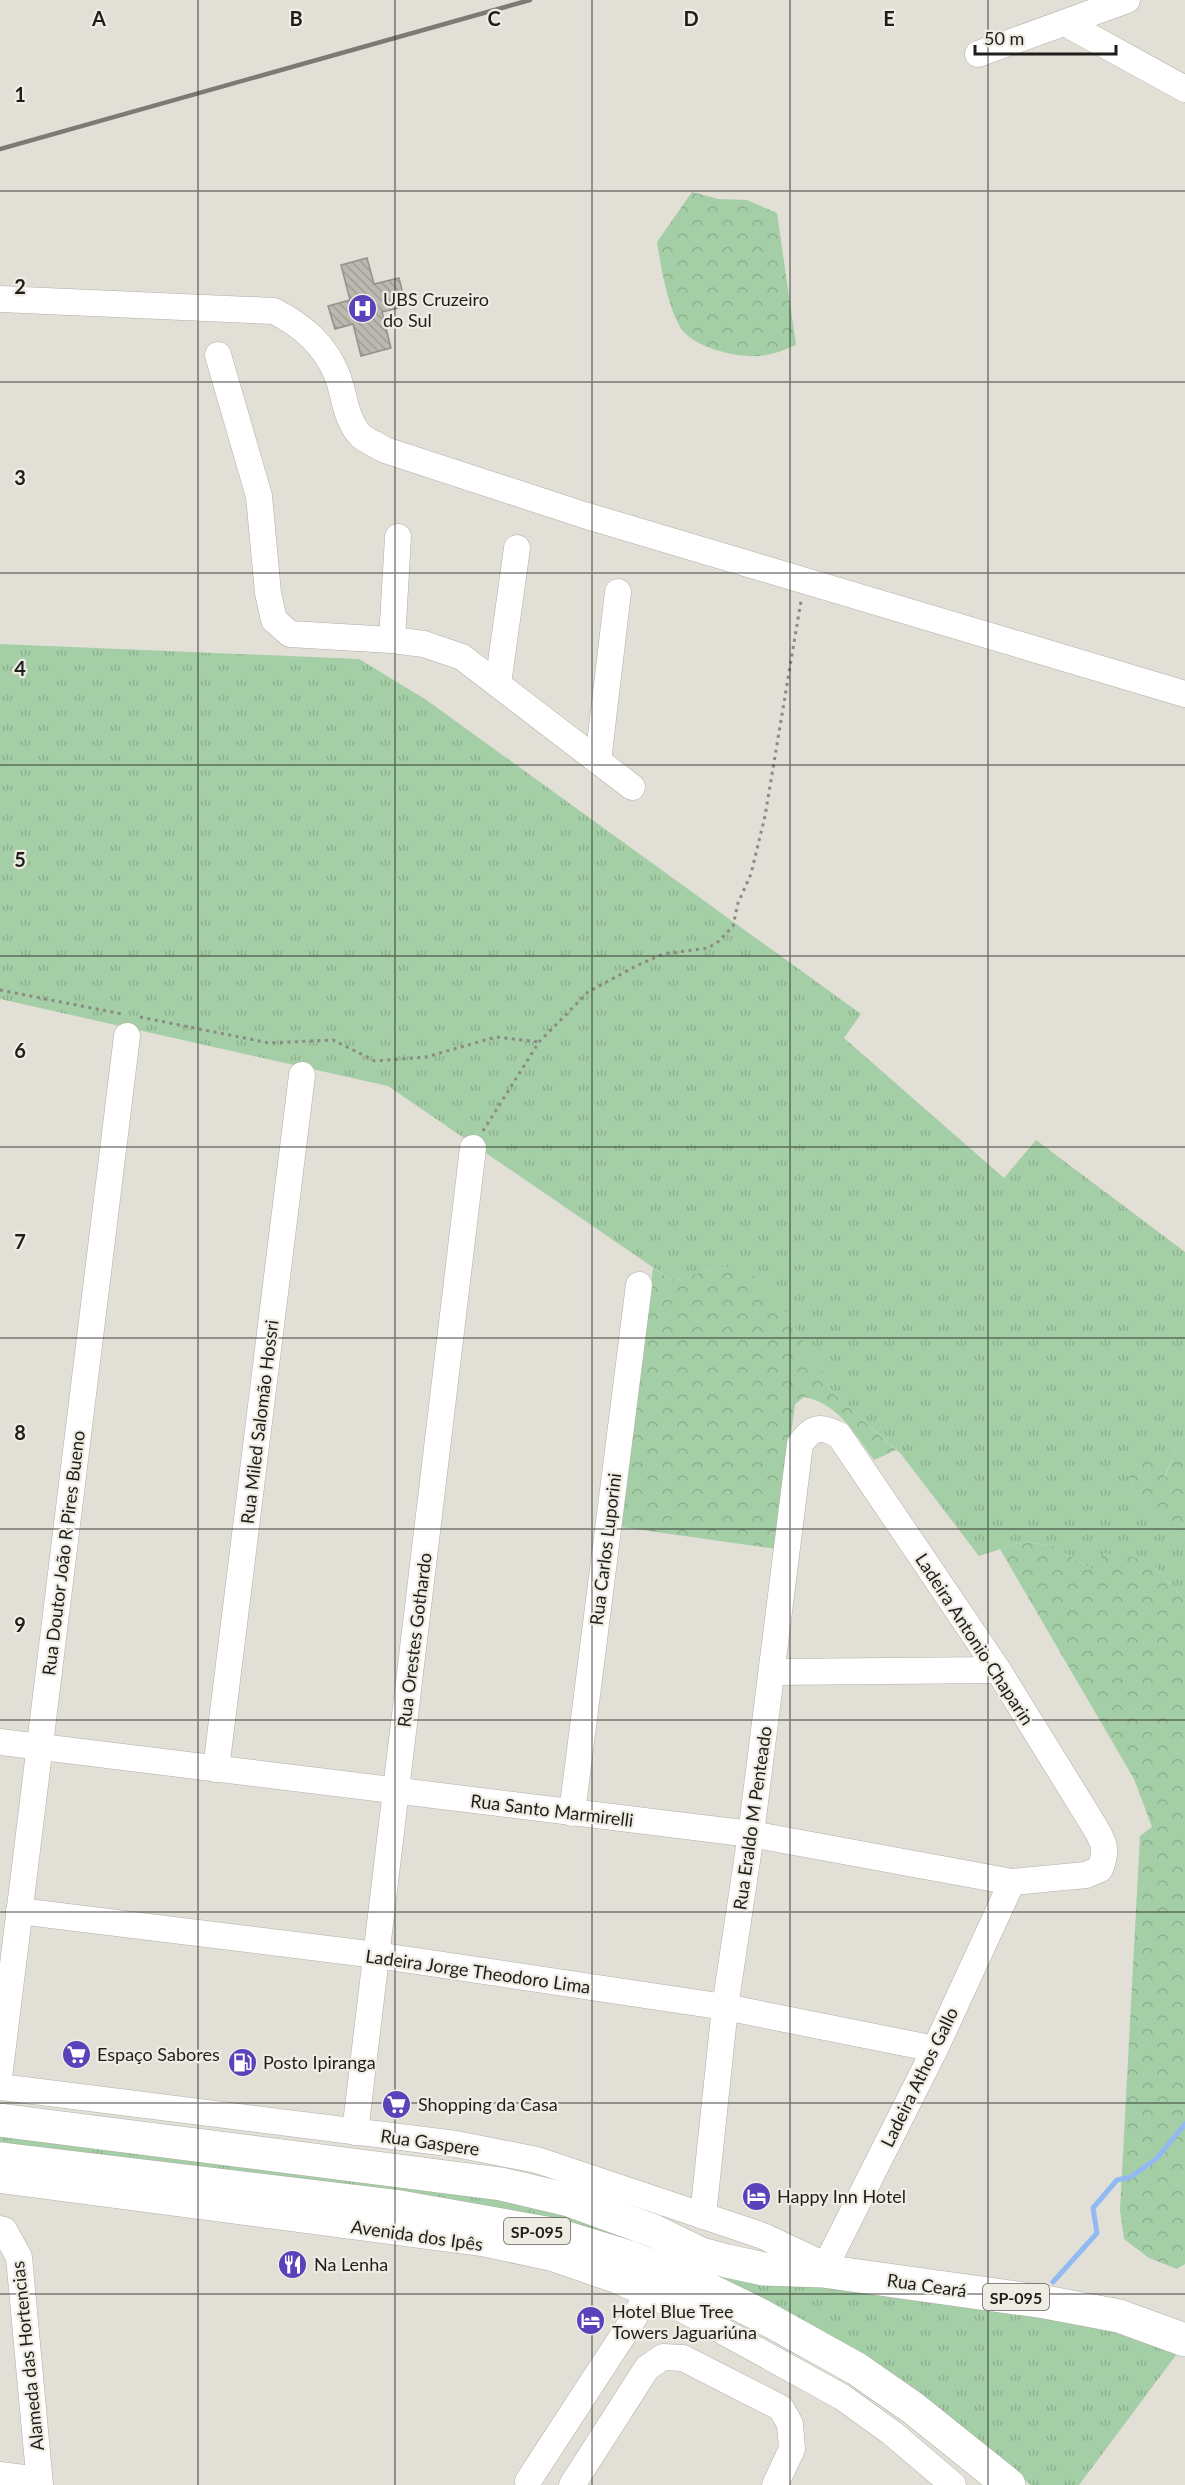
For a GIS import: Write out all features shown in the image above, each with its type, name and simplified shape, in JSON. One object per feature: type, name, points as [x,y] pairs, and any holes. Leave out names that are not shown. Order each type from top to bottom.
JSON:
[{"type":"main road","name":"SP-095","points":[[0,2120],[501,2184],[569,2200],[654,2231],[701,2254],[727,2261],[764,2269],[830,2270]]},
{"type":"main road","name":"SP-095","points":[[0,2159],[400,2207],[557,2235],[632,2258],[693,2282],[758,2314],[857,2369],[914,2408],[1009,2485]]},
{"type":"main road","name":"Rua Ceará","points":[[830,2270],[1045,2302],[1119,2316],[1185,2340]]},
{"type":"street","points":[[978,54],[1127,0]]},
{"type":"street","points":[[1065,23],[1185,89]]},
{"type":"street","points":[[0,299],[274,311],[294,321],[315,338],[337,375],[349,418],[361,436],[385,450],[584,515],[1185,694]]},
{"type":"street","points":[[218,355],[259,496],[268,593],[274,620],[290,634],[424,644],[462,657],[632,788]]},
{"type":"street","points":[[392,640],[398,537]]},
{"type":"street","points":[[498,684],[517,548]]},
{"type":"street","points":[[598,761],[618,592]]},
{"type":"street","name":"Rua Doutor João R Pires Bueno","points":[[0,2070],[128,1022]]},
{"type":"street","name":"Rua Miled Salomão Hossri","points":[[216,1769],[302,1075]]},
{"type":"street","name":"Rua Orestes Gothardo","points":[[355,2132],[473,1148]]},
{"type":"street","name":"Rua Carlos Luporini","points":[[572,1813],[639,1285]]},
{"type":"street","name":"Ladeira Antonio Chaparin","points":[[817,1429],[826,1429],[839,1435],[998,1670],[1103,1841],[1106,1855],[1100,1869]]},
{"type":"street","name":"Rua Eraldo M Penteado","points":[[703,2216],[725,2007],[751,1834],[800,1444],[810,1432],[817,1429]]},
{"type":"street","points":[[772,1671],[998,1670]]},
{"type":"street","name":"Rua Santo Marmirelli","points":[[0,1742],[751,1834],[1012,1882],[1086,1875],[1100,1869]]},
{"type":"street","name":"Ladeira Athos Gallo","points":[[830,2270],[1012,1882]]},
{"type":"street","name":"Ladeira Jorge Theodoro Lima","points":[[19,1911],[376,1955],[725,2007],[935,2049]]},
{"type":"street","name":"Rua Gaspere","points":[[0,2087],[456,2144],[537,2160],[763,2236],[830,2270]]},
{"type":"street","name":"Avenida dos Ipês","points":[[0,2181],[482,2244],[552,2258],[616,2280],[686,2311],[842,2397],[892,2433],[941,2480]]},
{"type":"street","name":"Alameda das Hortencias","points":[[2,2229],[20,2256],[40,2483]]},
{"type":"street","points":[[528,2481],[648,2294]]},
{"type":"street","points":[[572,2485],[647,2368],[663,2357],[684,2358],[781,2408],[790,2424],[792,2449],[775,2485]]},
{"type":"street","points":[[0,2475],[40,2483]]},
{"type":"path","points":[[473,1148],[539,1042],[588,992],[663,954],[708,948],[719,941],[733,926],[738,903],[751,874],[765,816],[791,673],[804,581]]},
{"type":"path","points":[[0,990],[128,1022],[269,1043],[333,1040],[375,1061],[426,1057],[496,1037],[539,1042]]},
{"type":"green space","points":[[692,192],[718,199],[747,200],[777,213],[796,345],[765,355],[731,354],[695,341],[680,327],[668,297],[657,242]]},
{"type":"green space","points":[[0,644],[359,659],[425,699],[861,1014],[844,1038],[1004,1178],[1036,1140],[1185,1252],[1185,1436],[1175,1451],[1164,1479],[1128,1475],[1137,1493],[1140,1508],[1185,1538],[1185,1600],[1149,1560],[1092,1569],[1051,1545],[1022,1542],[979,1556],[901,1454],[834,1394],[788,1315],[718,1267],[673,1281],[388,1086],[0,999]]},
{"type":"green space","points":[[744,1266],[788,1315],[834,1394],[896,1450],[874,1460],[845,1421],[827,1406],[804,1397],[795,1404],[776,1549],[621,1527],[653,1268],[673,1281],[718,1267]]},
{"type":"green space","points":[[1185,1436],[1185,1538],[1140,1508],[1137,1493],[1128,1475],[1133,1458],[1144,1450],[1157,1455],[1165,1478],[1175,1451]]},
{"type":"green space","points":[[1022,1542],[1051,1545],[1092,1569],[1105,1553],[1149,1560],[1185,1600],[1185,2264],[1177,2269],[1149,2258],[1124,2239],[1120,2210],[1140,1836],[1152,1827],[1134,1779],[1000,1549]]},
{"type":"green space","points":[[0,2133],[469,2190],[600,2221],[1075,2318],[1179,2351],[1079,2485],[1031,2485],[1001,2460],[744,2294],[0,2147]]},
{"type":"building","name":"UBS Cruzeiro do Sul","points":[[367,258],[374,284],[399,278],[406,306],[382,312],[391,348],[361,356],[353,324],[335,329],[328,306],[350,300],[341,265]]},
{"type":"waterway","points":[[1053,2282],[1097,2233],[1093,2208],[1117,2180],[1131,2177],[1157,2158],[1185,2124]]},
{"type":"railway","points":[[0,149],[530,0]]},
{"type":"place","name":"UBS Cruzeiro do Sul","points":[[362,309]]},
{"type":"place","name":"Espaço Sabores","points":[[76,2054]]},
{"type":"place","name":"Posto Ipiranga","points":[[242,2062]]},
{"type":"place","name":"Shopping da Casa","points":[[397,2104]]},
{"type":"place","name":"Happy Inn Hotel","points":[[756,2196]]},
{"type":"place","name":"Na Lenha","points":[[293,2264]]},
{"type":"place","name":"Hotel Blue Tree Towers Jaguariúna","points":[[591,2321]]}]
